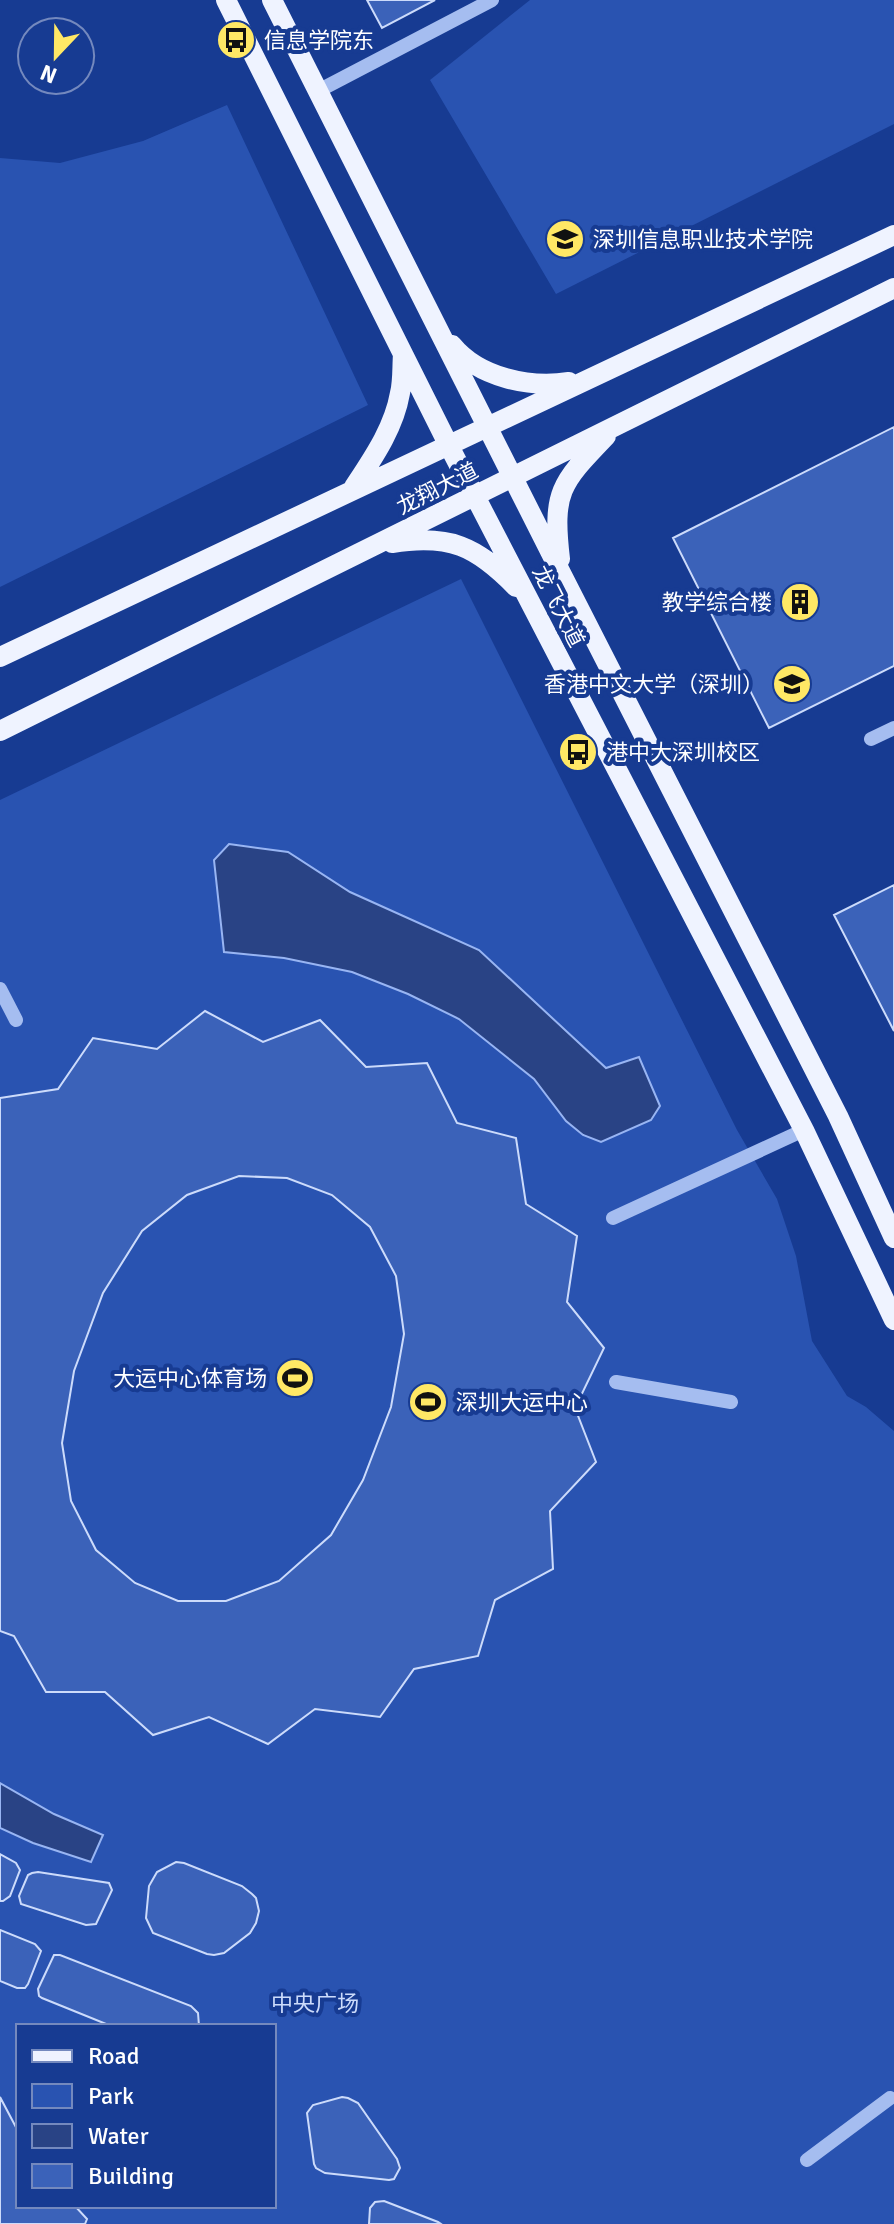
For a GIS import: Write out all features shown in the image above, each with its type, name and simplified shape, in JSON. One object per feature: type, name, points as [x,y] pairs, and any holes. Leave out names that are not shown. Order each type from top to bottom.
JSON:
[{"type":"main road","name":"龙飞大道","points":[[226,0],[448,444],[804,1130],[894,1320]]},
{"type":"main road","name":"龙飞大道","points":[[272,0],[838,1116],[894,1238]]},
{"type":"main road","name":"龙翔大道","points":[[0,657],[894,235]]},
{"type":"main road","name":"龙翔大道","points":[[0,731],[894,288]]},
{"type":"main road","points":[[436,326],[458,353],[500,376],[528,383],[585,380]]},
{"type":"main road","points":[[353,489],[377,452],[392,420],[401,393],[403,354]]},
{"type":"main road","points":[[562,575],[556,532],[562,489],[573,471],[616,426]]},
{"type":"main road","points":[[376,546],[438,539],[462,547],[486,559],[529,601]]},
{"type":"street","points":[[318,91],[492,0]]},
{"type":"street","points":[[871,739],[894,728]]},
{"type":"street","points":[[0,989],[16,1020]]},
{"type":"street","points":[[613,1218],[804,1130]]},
{"type":"street","points":[[616,1382],[731,1402]]},
{"type":"street","points":[[807,2160],[890,2098]]},
{"type":"green space","name":"深圳信息职业技术学院","points":[[530,0],[894,0],[894,124],[556,294],[430,80]]},
{"type":"green space","points":[[227,105],[368,405],[0,587],[0,158],[60,163],[143,141]]},
{"type":"green space","name":"深圳大运中心","points":[[461,579],[737,1130],[777,1199],[796,1256],[812,1341],[847,1396],[866,1407],[894,1431],[894,2224],[0,2224],[0,800]]},
{"type":"water","points":[[229,844],[288,852],[350,892],[479,950],[606,1068],[639,1057],[660,1106],[651,1120],[601,1142],[583,1135],[566,1121],[534,1079],[459,1019],[352,972],[284,958],[224,952],[214,860]]},
{"type":"water","points":[[0,1783],[54,1814],[103,1835],[91,1862],[33,1843],[0,1828]]},
{"type":"building","points":[[367,0],[435,0],[382,28]]},
{"type":"building","name":"教学综合楼","points":[[894,427],[894,666],[769,728],[673,538]]},
{"type":"building","points":[[894,885],[894,1031],[834,915]]},
{"type":"building","name":"大运中心体育场","points":[[205,1011],[263,1042],[320,1020],[366,1067],[427,1063],[457,1123],[516,1138],[526,1204],[577,1236],[567,1302],[604,1348],[575,1408],[596,1462],[550,1511],[553,1569],[495,1600],[478,1656],[414,1669],[380,1717],[315,1709],[268,1744],[209,1717],[153,1735],[105,1692],[46,1692],[14,1636],[0,1631],[0,1098],[58,1089],[93,1038],[157,1049]],"holes":[[[239,1176],[287,1178],[332,1195],[370,1227],[396,1276],[404,1334],[391,1407],[363,1480],[331,1535],[279,1581],[226,1601],[178,1601],[135,1583],[96,1550],[71,1501],[62,1443],[74,1371],[103,1293],[142,1231],[187,1195]]]},
{"type":"building","points":[[0,1854],[16,1863],[20,1870],[10,1896],[3,1901],[0,1901]]},
{"type":"building","points":[[176,1862],[242,1886],[256,1898],[259,1911],[256,1923],[250,1933],[224,1953],[207,1954],[153,1933],[146,1918],[149,1886],[157,1872]]},
{"type":"building","points":[[38,1872],[109,1883],[112,1890],[96,1924],[86,1925],[21,1904],[19,1896],[28,1875]]},
{"type":"building","points":[[0,1930],[35,1944],[41,1951],[25,1988],[0,1981]]},
{"type":"building","points":[[54,1955],[60,1955],[191,2006],[198,2013],[199,2024],[106,2024],[42,1998],[38,1989]]},
{"type":"building","points":[[0,2097],[16,2127],[16,2208],[77,2208],[87,2219],[85,2224],[0,2224]]},
{"type":"building","points":[[342,2097],[358,2103],[397,2159],[400,2168],[394,2179],[325,2173],[316,2168],[307,2113],[313,2105]]},
{"type":"building","points":[[384,2201],[441,2224],[369,2224],[370,2208],[375,2202]]},
{"type":"place","name":"信息学院东","points":[[236,40]]},
{"type":"place","name":"深圳信息职业技术学院","points":[[565,239]]},
{"type":"place","name":"教学综合楼","points":[[800,602]]},
{"type":"place","name":"香港中文大学（深圳）","points":[[792,684]]},
{"type":"place","name":"港中大深圳校区","points":[[578,752]]},
{"type":"place","name":"大运中心体育场","points":[[295,1378]]},
{"type":"place","name":"深圳大运中心","points":[[428,1402]]},
{"type":"park label","name":"中央广场","points":[[315,2003]]}]
